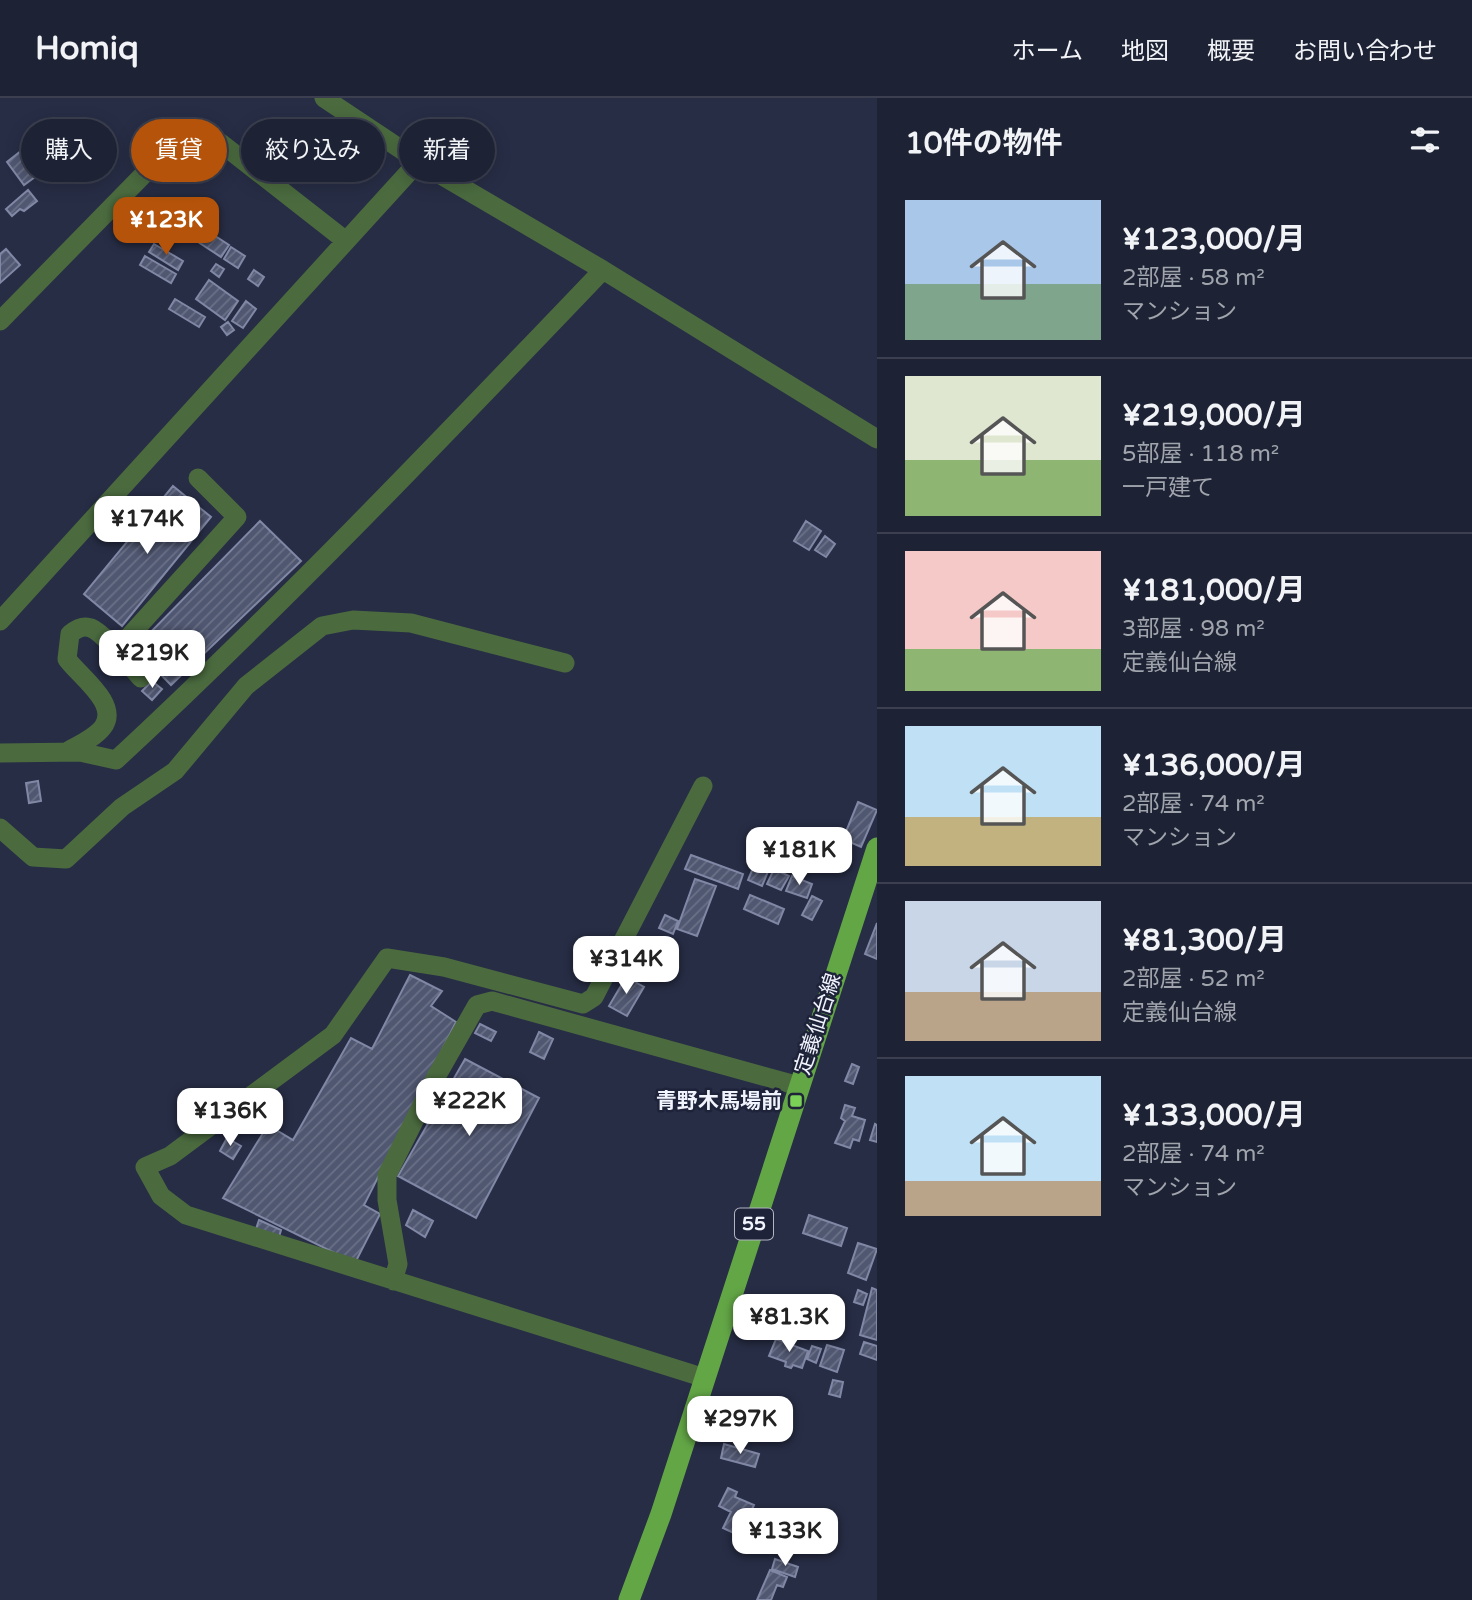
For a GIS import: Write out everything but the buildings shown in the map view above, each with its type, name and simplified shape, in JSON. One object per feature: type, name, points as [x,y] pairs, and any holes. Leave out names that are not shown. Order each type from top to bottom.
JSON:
[{"type":"main road","name":"定義仙台線","points":[[629,1600],[661,1514],[799,1086],[873,874],[877,848]]},
{"type":"street","points":[[324,98],[399,148]]},
{"type":"street","points":[[0,321],[148,170],[177,131],[197,128],[346,241]]},
{"type":"street","points":[[0,621],[400,182]]},
{"type":"street","points":[[454,182],[877,439]]},
{"type":"street","points":[[0,753],[80,752],[116,760],[308,577],[603,270]]},
{"type":"street","points":[[116,651],[237,517],[198,478]]},
{"type":"street","points":[[0,828],[33,857],[66,859],[122,807],[175,771],[246,686],[322,626],[353,620],[411,623],[565,663]]},
{"type":"street","points":[[66,752],[104,726],[107,715],[106,703],[67,659],[70,634],[78,628],[90,628],[141,678]]},
{"type":"street","points":[[703,786],[594,997],[583,1004],[444,967],[387,958],[333,1035],[170,1156],[145,1167],[161,1196],[186,1215],[705,1378]]},
{"type":"street","points":[[393,1281],[398,1264],[387,1200],[387,1175],[436,1077],[477,1005],[492,1001],[799,1086]]},
{"type":"place","name":"青野木馬場前","points":[[796,1101]]}]
